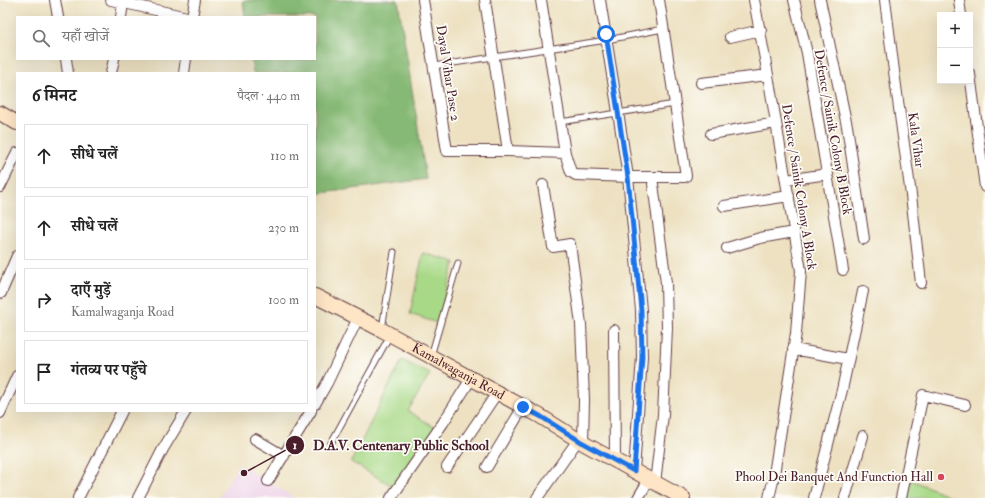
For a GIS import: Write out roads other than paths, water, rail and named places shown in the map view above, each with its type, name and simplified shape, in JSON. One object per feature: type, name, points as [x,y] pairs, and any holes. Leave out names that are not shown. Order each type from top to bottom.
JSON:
[{"type":"main road","points":[[0,113],[16,122]]},
{"type":"main road","name":"Kamalwaganja Road","points":[[316,300],[358,318],[430,356],[540,416],[580,441],[683,498]]},
{"type":"street","points":[[55,0],[58,16]]},
{"type":"street","points":[[111,0],[183,16]]},
{"type":"street","points":[[192,16],[195,0]]},
{"type":"street","name":"Dayal Vihar Pase 2","points":[[424,0],[447,151],[508,151]]},
{"type":"street","points":[[485,0],[508,151],[565,153]]},
{"type":"street","points":[[541,0],[565,153],[571,172],[576,175],[686,177],[659,0]]},
{"type":"street","points":[[600,0],[628,177],[641,310],[642,357],[634,471]]},
{"type":"street","name":"Defence / Sainik Colony A Block","points":[[754,0],[761,30],[801,271],[796,333],[773,481],[769,498]]},
{"type":"street","name":"Defence / Sainik Colony B Block","points":[[794,0],[807,53],[844,270]]},
{"type":"street","points":[[820,0],[847,126],[864,239]]},
{"type":"street","name":"Kala Vihar","points":[[885,0],[921,283]]},
{"type":"street","points":[[959,0],[961,12]]},
{"type":"street","points":[[121,16],[123,2]]},
{"type":"street","points":[[730,37],[761,30]]},
{"type":"street","points":[[66,60],[68,72]]},
{"type":"street","points":[[111,72],[114,60]]},
{"type":"street","points":[[185,72],[186,60]]},
{"type":"street","points":[[701,83],[768,74]]},
{"type":"street","points":[[971,84],[985,187]]},
{"type":"street","points":[[711,134],[776,123]]},
{"type":"street","points":[[0,187],[16,155]]},
{"type":"street","points":[[786,180],[828,174]]},
{"type":"street","points":[[638,498],[652,482],[663,415],[667,328],[666,283],[653,184]]},
{"type":"street","points":[[537,498],[580,441],[584,400],[581,324],[570,244],[553,247],[543,185]]},
{"type":"street","points":[[724,206],[789,196]]},
{"type":"street","points":[[727,248],[760,238],[794,232]]},
{"type":"street","points":[[1,293],[16,258]]},
{"type":"street","points":[[814,498],[842,390],[863,291]]},
{"type":"street","points":[[316,402],[327,383],[358,318]]},
{"type":"street","points":[[614,330],[616,460]]},
{"type":"street","points":[[793,350],[848,359]]},
{"type":"street","points":[[0,413],[16,378]]},
{"type":"street","points":[[391,498],[443,423],[471,379]]},
{"type":"street","points":[[447,467],[497,393]]},
{"type":"street","points":[[901,498],[923,395],[965,405]]},
{"type":"street","points":[[487,467],[523,407]]},
{"type":"street","points":[[78,498],[121,412]]},
{"type":"street","points":[[138,498],[163,449],[185,412]]},
{"type":"street","points":[[268,481],[310,412]]},
{"type":"street","points":[[845,498],[863,436]]},
{"type":"street","points":[[255,439],[284,456]]},
{"type":"lane","points":[[434,66],[606,40],[663,29]]},
{"type":"lane","points":[[560,122],[675,104]]},
{"type":"lane","points":[[331,443],[386,333],[394,252]]},
{"type":"lane","points":[[430,356],[458,263]]},
{"type":"place","name":"D.A.V. Centenary Public School","points":[[244,473]]},
{"type":"place","name":"Phool Dei Banquet And Function Hall","points":[[941,477]]}]
